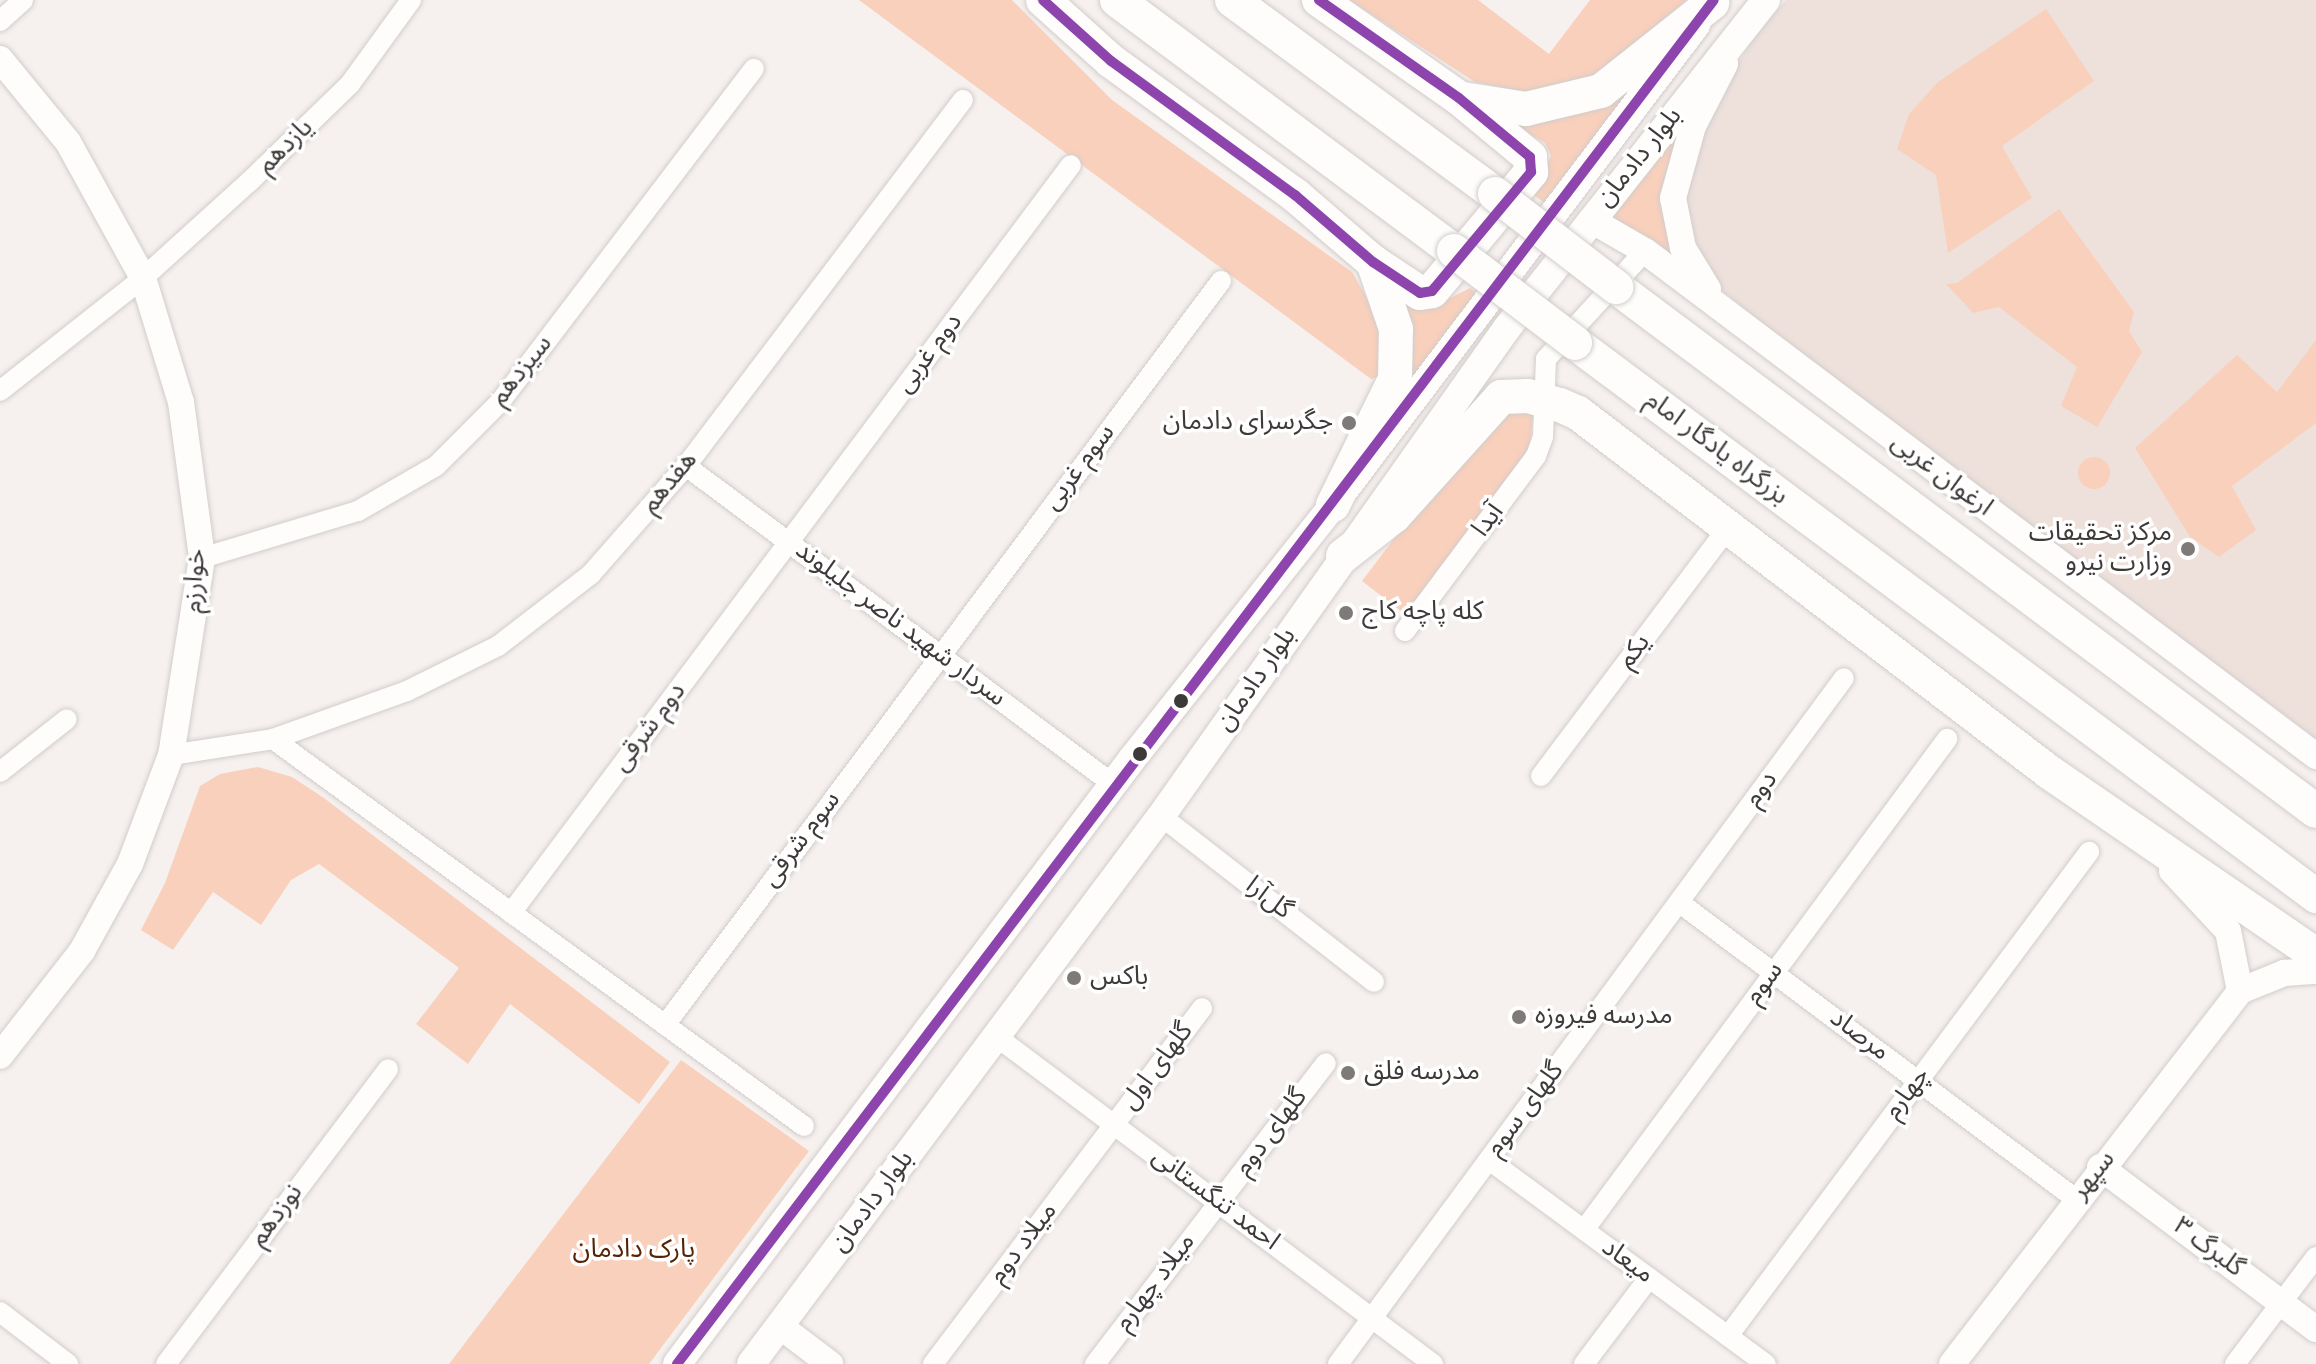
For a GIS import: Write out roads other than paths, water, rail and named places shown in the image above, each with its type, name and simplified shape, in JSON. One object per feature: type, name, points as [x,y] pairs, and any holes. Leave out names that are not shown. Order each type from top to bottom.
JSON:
[{"type":"highway","points":[[1043,0],[1111,61],[1295,195],[1373,262],[1420,293],[1432,291],[1531,172],[1530,157],[1459,98],[1319,0]]},
{"type":"highway","name":"بزرگراه یادگار امام","points":[[1117,0],[2316,896]]},
{"type":"highway","points":[[1232,0],[2316,811]]},
{"type":"highway","points":[[1459,98],[1526,109],[1601,91],[1713,1]]},
{"type":"highway","points":[[1333,505],[1395,379],[1396,329],[1373,262]]},
{"type":"highway","points":[[1343,556],[1394,516],[1501,397],[1542,399],[1578,413],[2117,820],[2316,955]]},
{"type":"main road","name":"بلوار دادمان","points":[[751,1364],[1161,816],[1343,556],[1591,220],[1766,0]]},
{"type":"main road","name":"بلوار دادمان","points":[[677,1364],[1113,784],[1333,505],[1713,1]]},
{"type":"street","points":[[0,21],[23,0]]},
{"type":"street","name":"یازدهم","points":[[0,391],[143,278],[350,84],[411,0]]},
{"type":"street","name":"ارغوان غربی","points":[[1722,309],[1683,248],[1673,198],[1693,126],[1742,30]]},
{"type":"street","name":"خوارزم","points":[[0,59],[68,142],[143,278],[181,402],[202,558],[171,755],[130,864],[82,951],[0,1056]]},
{"type":"street","name":"سیزدهم","points":[[202,558],[358,511],[436,466],[500,402],[754,69]]},
{"type":"street","name":"هفدهم","points":[[171,755],[273,739],[407,691],[498,646],[591,574],[686,466],[963,100]]},
{"type":"street","name":"دوم غربی","points":[[788,543],[1071,165]]},
{"type":"street","name":"ارغوان غربی","points":[[1591,220],[1645,251],[2316,756]]},
{"type":"street","name":"آیدا","points":[[1405,631],[1536,456],[1543,437],[1542,399],[1546,359],[1645,251]]},
{"type":"street","name":"سوم غربی","points":[[939,655],[1221,281]]},
{"type":"street","name":"سردار شهید ناصر جلیلوند","points":[[686,466],[1113,784]]},
{"type":"street","name":"یکم","points":[[1541,776],[1728,528]]},
{"type":"street","name":"دوم شرقی","points":[[511,913],[788,543]]},
{"type":"street","name":"سوم شرقی","points":[[665,1025],[939,655]]},
{"type":"street","name":"دوم","points":[[1680,903],[1844,678]]},
{"type":"street","points":[[0,772],[67,719]]},
{"type":"street","points":[[273,739],[804,1126]]},
{"type":"street","name":"سوم","points":[[1584,1230],[1947,739]]},
{"type":"street","name":"گل‌آرا","points":[[1161,816],[1374,982]]},
{"type":"street","points":[[2117,820],[2221,921],[2236,954],[2240,991]]},
{"type":"street","name":"چهارم","points":[[1728,1336],[2089,852]]},
{"type":"street","name":"مرصاد","points":[[1680,903],[2075,1199]]},
{"type":"street","name":"گلهای سوم","points":[[1338,1364],[1680,903]]},
{"type":"street","name":"سپهر","points":[[1952,1364],[2075,1199],[2240,991],[2284,973],[2316,971]]},
{"type":"street","name":"گلهای اول","points":[[1114,1125],[1202,1008]]},
{"type":"street","name":"احمد تنگستانی","points":[[997,1037],[1433,1364]]},
{"type":"street","name":"گلهای دوم","points":[[1218,1203],[1326,1063]]},
{"type":"street","name":"نوزدهم","points":[[166,1364],[388,1069]]},
{"type":"street","name":"میلاد دوم","points":[[933,1364],[1114,1125]]},
{"type":"street","name":"میعاد","points":[[1489,1160],[1766,1364]]},
{"type":"street","name":"گلبرگ ۳","points":[[2100,1167],[2316,1329]]},
{"type":"street","name":"میلاد چهارم","points":[[1095,1364],[1218,1203]]},
{"type":"street","points":[[2235,1364],[2316,1257]]},
{"type":"street","points":[[1584,1364],[1649,1278]]},
{"type":"street","points":[[0,1312],[68,1364]]},
{"type":"street","points":[[780,1326],[830,1364]]},
{"type":"place","name":"جگرسرای دادمان","points":[[1349,423]]},
{"type":"place","name":"مرکز تحقیقات وزارت نیرو","points":[[2188,549]]},
{"type":"place","name":"کله پاچه کاج","points":[[1346,613]]},
{"type":"place","name":"باکس","points":[[1074,978]]},
{"type":"place","name":"مدرسه فیروزه","points":[[1519,1017]]},
{"type":"place","name":"مدرسه فلق","points":[[1348,1073]]},
{"type":"park label","name":"پارک دادمان","points":[[634,1251]]}]
